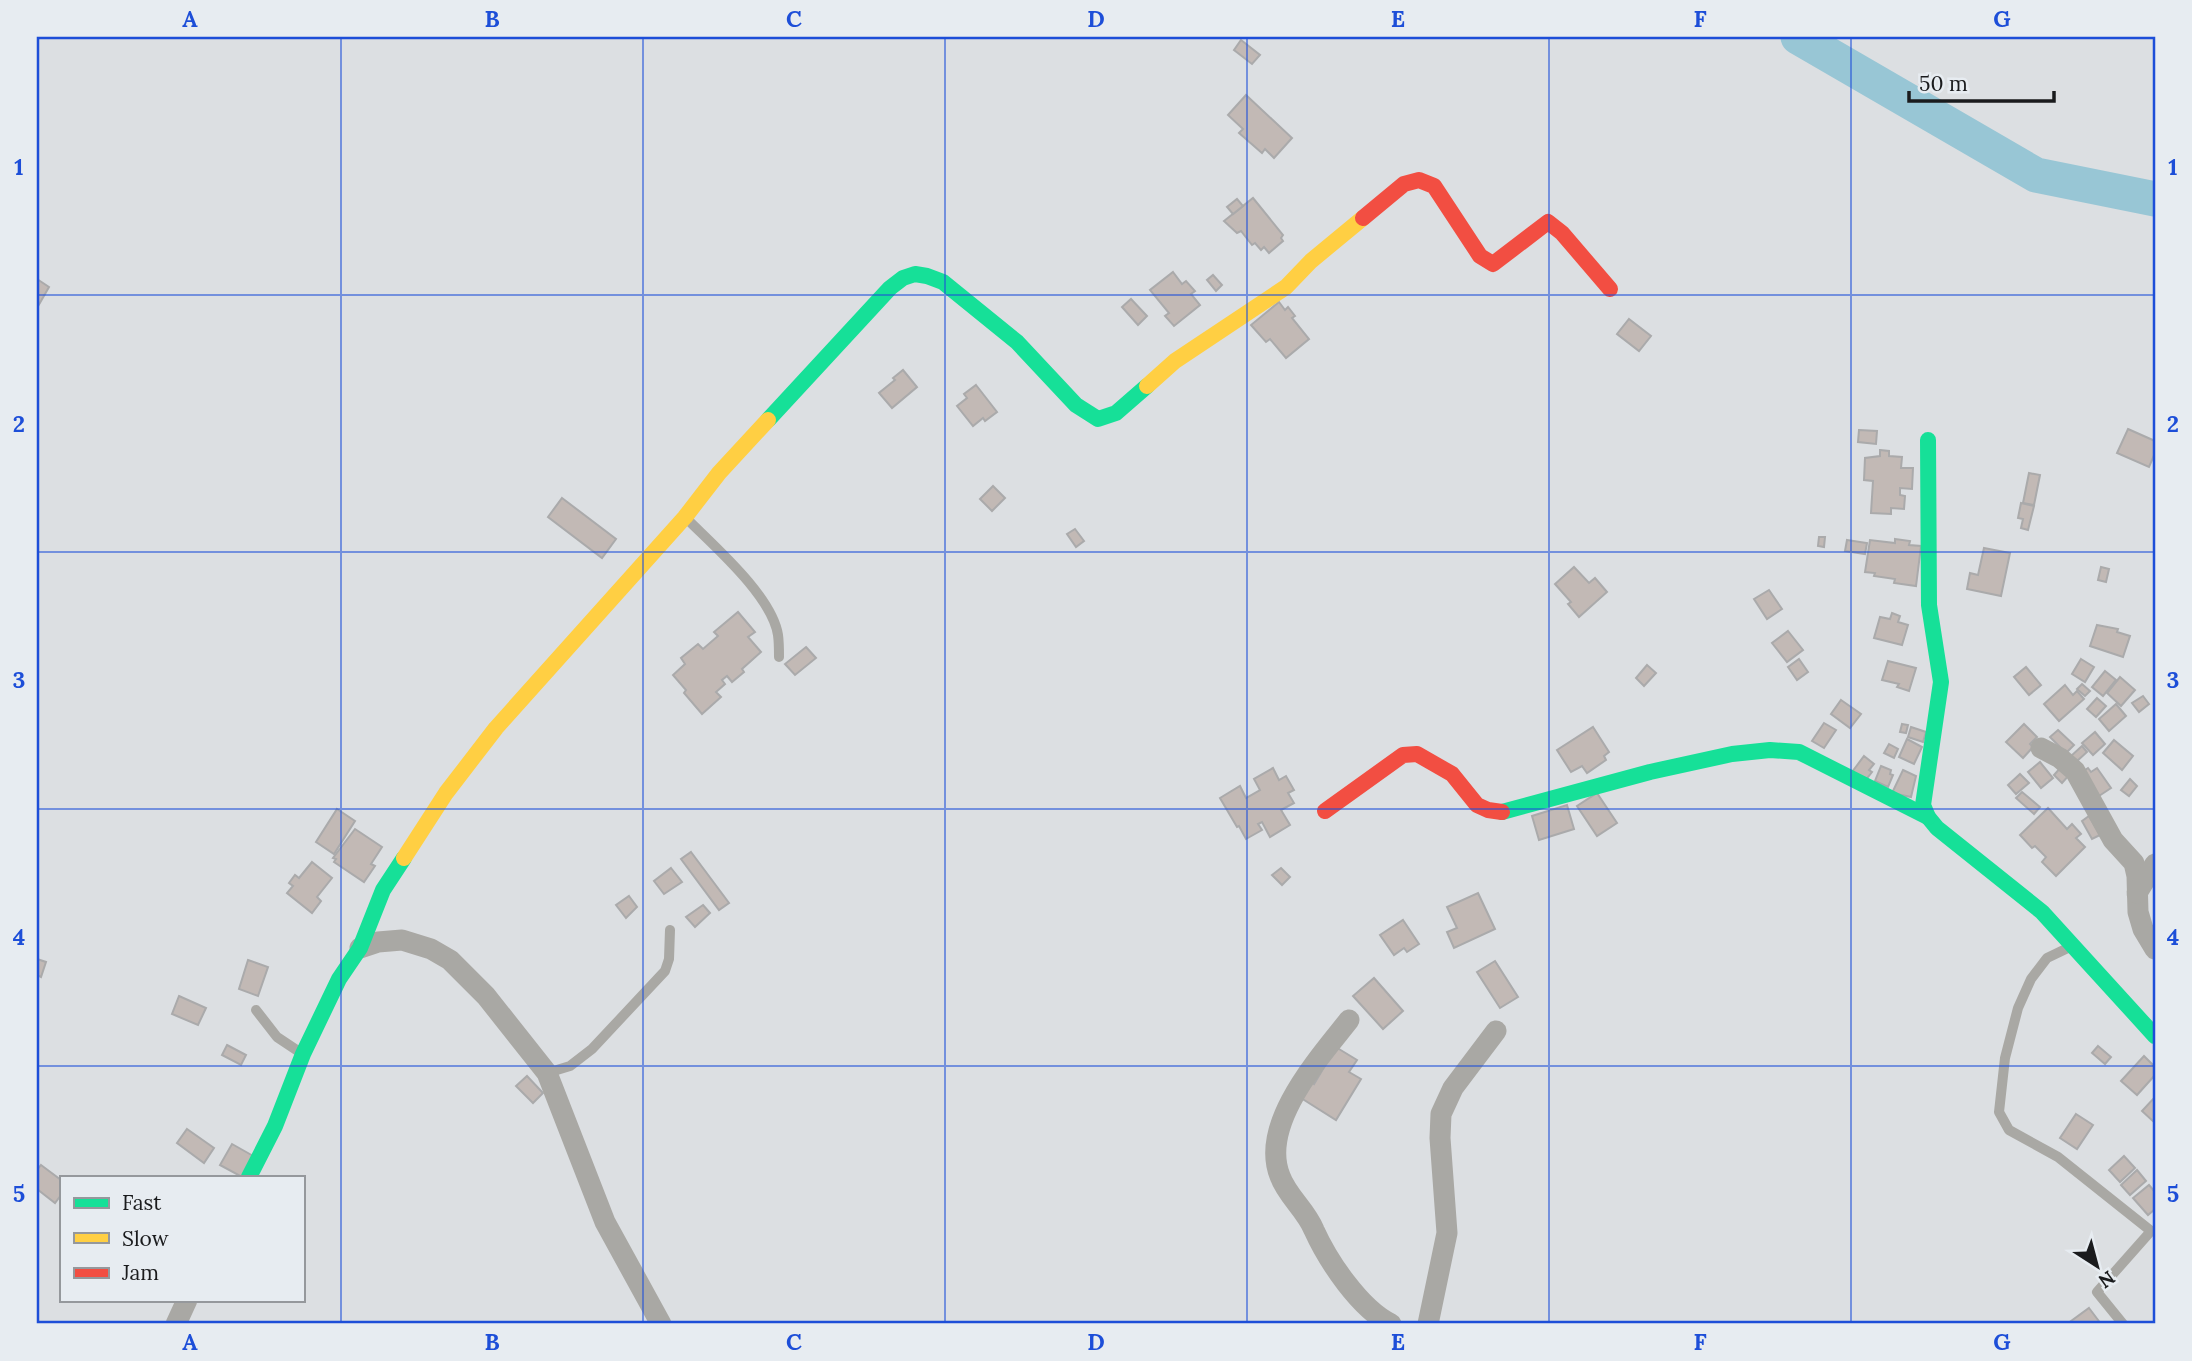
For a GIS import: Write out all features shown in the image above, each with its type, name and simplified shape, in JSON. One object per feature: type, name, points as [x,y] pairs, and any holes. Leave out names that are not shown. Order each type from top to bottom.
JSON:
[{"type":"street","points":[[250,1176],[277,1122],[303,1054],[339,979],[360,948],[383,890],[446,793],[496,728],[685,517],[719,472],[902,278],[914,273],[928,275],[943,282],[1026,351],[1065,397],[1080,410],[1098,419],[1116,412],[1175,361],[1286,287],[1311,261],[1404,184],[1419,180],[1434,186],[1480,256],[1493,264],[1531,230],[1548,222],[1562,233],[1610,289]]},
{"type":"street","points":[[1928,440],[1929,605],[1941,682],[1923,805],[1937,828],[2042,912],[2075,945],[2155,1036]]},
{"type":"street","points":[[2041,748],[2060,758],[2075,771],[2113,840],[2134,863],[2137,876],[2146,889]]},
{"type":"street","points":[[1325,811],[1403,755],[1417,754],[1452,774],[1476,805],[1488,810],[1506,811],[1650,772],[1732,754],[1770,750],[1799,752],[1928,817]]},
{"type":"street","points":[[2155,864],[2138,912],[2143,929],[2155,949]]},
{"type":"street","points":[[360,948],[378,942],[402,940],[431,949],[450,960],[486,996],[547,1073],[605,1222],[661,1324]]},
{"type":"street","points":[[1349,1020],[1307,1073],[1289,1104],[1280,1126],[1277,1164],[1283,1182],[1308,1217],[1322,1247],[1354,1292],[1382,1320],[1391,1324]]},
{"type":"street","points":[[1428,1324],[1447,1233],[1440,1138],[1441,1114],[1453,1088],[1496,1031]]},
{"type":"street","points":[[176,1324],[186,1302]]},
{"type":"lane","points":[[685,517],[723,554],[763,601],[778,634],[779,657]]},
{"type":"lane","points":[[547,1073],[570,1066],[592,1049],[665,971],[669,959],[670,930]]},
{"type":"lane","points":[[2075,945],[2047,958],[2031,979],[2018,1008],[2005,1058],[1999,1112],[2009,1130],[2058,1157],[2151,1231],[2097,1292],[2123,1324]]},
{"type":"lane","points":[[256,1010],[277,1037],[303,1054]]},
{"type":"building","points":[[1241,40],[1260,55],[1252,64],[1234,50]]},
{"type":"building","points":[[1246,95],[1292,138],[1274,158],[1265,149],[1262,153],[1239,133],[1243,129],[1228,115]]},
{"type":"building","points":[[1253,198],[1283,235],[1283,241],[1269,253],[1264,247],[1261,250],[1255,243],[1252,245],[1241,231],[1237,233],[1224,221]]},
{"type":"building","points":[[1237,199],[1243,206],[1233,214],[1227,207]]},
{"type":"building","points":[[1173,272],[1182,284],[1186,281],[1195,291],[1191,294],[1200,305],[1174,326],[1165,316],[1169,313],[1150,290]]},
{"type":"building","points":[[1213,275],[1222,285],[1216,291],[1207,280]]},
{"type":"building","points":[[37,279],[49,287],[37,308]]},
{"type":"building","points":[[1131,299],[1147,316],[1138,325],[1122,307]]},
{"type":"building","points":[[1279,302],[1285,310],[1288,307],[1295,316],[1292,318],[1309,339],[1286,358],[1270,339],[1266,342],[1251,325]]},
{"type":"building","points":[[1629,319],[1651,336],[1639,351],[1617,334]]},
{"type":"building","points":[[903,370],[917,387],[892,408],[879,393]]},
{"type":"building","points":[[976,385],[997,412],[973,426],[957,406],[967,398],[964,394]]},
{"type":"building","points":[[2128,429],[2155,441],[2155,453],[2149,467],[2117,453]]},
{"type":"building","points":[[1859,430],[1877,431],[1876,444],[1858,442]]},
{"type":"building","points":[[1880,450],[1889,451],[1889,456],[1902,457],[1901,468],[1913,468],[1912,489],[1900,488],[1900,495],[1905,496],[1904,509],[1891,508],[1891,514],[1871,513],[1873,481],[1864,480],[1865,458],[1880,456]]},
{"type":"building","points":[[2029,473],[2040,475],[2034,505],[2023,503]]},
{"type":"building","points":[[993,486],[1005,498],[992,511],[980,499]]},
{"type":"building","points":[[562,498],[616,539],[602,558],[548,517]]},
{"type":"building","points":[[2021,503],[2034,506],[2028,530],[2021,528],[2023,519],[2018,518]]},
{"type":"building","points":[[1075,529],[1084,541],[1076,547],[1067,534]]},
{"type":"building","points":[[1819,537],[1825,537],[1824,547],[1818,546]]},
{"type":"building","points":[[1895,539],[1910,541],[1909,545],[1921,546],[1916,586],[1894,583],[1895,579],[1865,572],[1870,540],[1895,543]]},
{"type":"building","points":[[1847,540],[1867,543],[1865,554],[1845,551]]},
{"type":"building","points":[[1984,548],[2010,553],[2001,596],[1967,589],[1970,573],[1978,575]]},
{"type":"building","points":[[1574,567],[1589,583],[1595,578],[1607,592],[1579,617],[1568,604],[1571,602],[1555,584]]},
{"type":"building","points":[[2101,567],[2109,569],[2106,582],[2098,580]]},
{"type":"building","points":[[1769,590],[1782,609],[1767,619],[1754,599]]},
{"type":"building","points":[[738,612],[755,632],[748,637],[761,652],[732,682],[727,676],[722,680],[725,684],[716,692],[721,697],[702,714],[673,675],[685,664],[681,658],[698,644],[703,649],[718,636],[714,632]]},
{"type":"building","points":[[1892,613],[1900,616],[1898,622],[1908,625],[1902,645],[1874,638],[1880,617],[1890,619]]},
{"type":"building","points":[[2097,625],[2118,629],[2117,632],[2130,636],[2123,657],[2090,646]]},
{"type":"building","points":[[1788,631],[1803,650],[1787,662],[1772,643]]},
{"type":"building","points":[[806,647],[816,658],[795,675],[785,664]]},
{"type":"building","points":[[1799,659],[1808,672],[1797,680],[1788,667]]},
{"type":"building","points":[[2081,659],[2094,667],[2085,682],[2072,674]]},
{"type":"building","points":[[1888,661],[1916,668],[1909,691],[1897,687],[1899,684],[1882,680]]},
{"type":"building","points":[[1647,665],[1656,673],[1644,686],[1636,678]]},
{"type":"building","points":[[2026,667],[2041,685],[2029,695],[2014,677]]},
{"type":"building","points":[[2105,671],[2116,680],[2103,696],[2092,687]]},
{"type":"building","points":[[2120,677],[2135,690],[2121,706],[2107,693]]},
{"type":"building","points":[[2082,684],[2090,691],[2085,696],[2077,689]]},
{"type":"building","points":[[2065,685],[2073,695],[2077,691],[2084,699],[2059,721],[2044,704]]},
{"type":"building","points":[[2143,696],[2149,704],[2139,712],[2132,703]]},
{"type":"building","points":[[2097,698],[2106,706],[2096,717],[2087,709]]},
{"type":"building","points":[[1841,700],[1861,714],[1850,728],[1831,714]]},
{"type":"building","points":[[2116,704],[2126,716],[2109,731],[2099,719]]},
{"type":"building","points":[[1824,723],[1836,730],[1824,748],[1812,741]]},
{"type":"building","points":[[1902,724],[1908,725],[1906,733],[1900,732]]},
{"type":"building","points":[[2024,724],[2037,737],[2030,744],[2033,747],[2023,758],[2006,742]]},
{"type":"building","points":[[1593,727],[1609,752],[1604,756],[1606,760],[1587,773],[1582,766],[1571,772],[1557,750]]},
{"type":"building","points":[[1911,727],[1926,732],[1923,742],[1908,737]]},
{"type":"building","points":[[2058,730],[2074,745],[2066,753],[2050,737]]},
{"type":"building","points":[[2095,732],[2105,744],[2093,755],[2082,743]]},
{"type":"building","points":[[1907,739],[1922,747],[1914,764],[1899,757]]},
{"type":"building","points":[[2114,740],[2133,756],[2122,770],[2103,753]]},
{"type":"building","points":[[1889,744],[1898,749],[1894,758],[1884,753]]},
{"type":"building","points":[[2082,746],[2087,752],[2076,762],[2071,756]]},
{"type":"building","points":[[1864,756],[1874,764],[1865,781],[1852,772]]},
{"type":"building","points":[[2040,762],[2053,778],[2041,788],[2028,772]]},
{"type":"building","points":[[1881,766],[1891,770],[1890,774],[1893,775],[1888,787],[1875,781]]},
{"type":"building","points":[[2062,766],[2070,774],[2062,783],[2054,775]]},
{"type":"building","points":[[1273,768],[1279,780],[1286,776],[1294,790],[1288,793],[1294,803],[1281,810],[1290,825],[1270,837],[1262,822],[1258,824],[1262,830],[1246,839],[1220,798],[1240,786],[1246,798],[1260,790],[1254,779]]},
{"type":"building","points":[[2088,768],[2091,772],[2097,768],[2111,788],[2099,796],[2082,772]]},
{"type":"building","points":[[1903,770],[1916,776],[1911,797],[1892,793]]},
{"type":"building","points":[[2020,774],[2029,783],[2016,794],[2008,785]]},
{"type":"building","points":[[2130,779],[2137,786],[2129,796],[2121,790]]},
{"type":"building","points":[[2022,792],[2040,807],[2034,814],[2016,798]]},
{"type":"building","points":[[1597,793],[1617,823],[1597,836],[1577,806]]},
{"type":"building","points":[[1567,805],[1574,829],[1539,840],[1532,816]]},
{"type":"building","points":[[2048,808],[2067,829],[2072,824],[2081,834],[2076,838],[2085,847],[2056,876],[2042,862],[2046,857],[2035,846],[2032,848],[2020,835]]},
{"type":"building","points":[[337,809],[355,821],[334,854],[316,842]]},
{"type":"building","points":[[2089,816],[2100,835],[2092,839],[2082,821]]},
{"type":"building","points":[[355,829],[382,847],[371,864],[375,866],[364,882],[334,862],[336,859],[333,858]]},
{"type":"building","points":[[691,852],[729,903],[719,910],[681,859]]},
{"type":"building","points":[[312,862],[332,878],[317,897],[321,901],[312,913],[287,893],[293,886],[289,883],[295,875],[299,878]]},
{"type":"building","points":[[671,868],[682,882],[664,894],[654,881]]},
{"type":"building","points":[[1281,868],[1290,877],[1282,885],[1272,875]]},
{"type":"building","points":[[1478,893],[1495,929],[1454,948],[1447,932],[1457,928],[1447,907]]},
{"type":"building","points":[[629,896],[637,907],[626,918],[616,905]]},
{"type":"building","points":[[703,905],[710,913],[695,927],[686,917]]},
{"type":"building","points":[[1403,920],[1419,944],[1407,952],[1404,948],[1394,955],[1380,935]]},
{"type":"building","points":[[37,959],[46,962],[41,977],[37,975]]},
{"type":"building","points":[[248,960],[268,967],[258,996],[239,989]]},
{"type":"building","points":[[1495,961],[1518,997],[1500,1008],[1477,972]]},
{"type":"building","points":[[1374,978],[1403,1011],[1383,1029],[1353,996]]},
{"type":"building","points":[[179,996],[206,1008],[198,1025],[172,1014]]},
{"type":"building","points":[[227,1045],[246,1055],[241,1065],[222,1055]]},
{"type":"building","points":[[1334,1046],[1357,1060],[1349,1072],[1361,1079],[1336,1120],[1301,1098],[1311,1082],[1314,1084]]},
{"type":"building","points":[[2098,1046],[2111,1057],[2105,1064],[2092,1053]]},
{"type":"building","points":[[2144,1056],[2155,1067],[2155,1075],[2137,1095],[2121,1081]]},
{"type":"building","points":[[527,1076],[543,1093],[533,1103],[516,1086]]},
{"type":"building","points":[[2155,1097],[2155,1123],[2142,1111]]},
{"type":"building","points":[[2076,1114],[2093,1125],[2077,1149],[2060,1138]]},
{"type":"building","points":[[187,1129],[214,1148],[204,1163],[177,1143]]},
{"type":"building","points":[[232,1144],[255,1157],[243,1176],[220,1165]]},
{"type":"building","points":[[2124,1156],[2135,1168],[2120,1182],[2109,1170]]},
{"type":"building","points":[[41,1165],[60,1179],[60,1196],[55,1203],[37,1189],[37,1170]]},
{"type":"building","points":[[2137,1170],[2146,1181],[2130,1195],[2121,1185]]},
{"type":"building","points":[[2149,1185],[2155,1192],[2155,1209],[2148,1215],[2133,1198]]},
{"type":"building","points":[[2089,1308],[2101,1324],[2067,1324]]},
{"type":"waterway","points":[[1798,37],[2036,175],[2155,199]]},
{"type":"traffic: fast","points":[[768,420],[890,288],[903,278],[915,274],[943,282],[1017,342],[1076,405],[1098,419],[1116,413],[1147,386]]},
{"type":"traffic: fast","points":[[1928,440],[1929,605],[1941,682],[1923,805],[1937,828],[2042,912],[2155,1036]]},
{"type":"traffic: fast","points":[[1502,812],[1650,772],[1732,754],[1770,750],[1799,752],[1928,817]]},
{"type":"traffic: fast","points":[[250,1176],[275,1126],[303,1054],[339,979],[360,948],[383,890],[404,858]]},
{"type":"traffic: slow","points":[[1147,386],[1175,361],[1286,287],[1311,261],[1363,218]]},
{"type":"traffic: slow","points":[[404,858],[446,793],[496,728],[768,420]]},
{"type":"traffic: jam","points":[[1363,218],[1404,184],[1419,180],[1434,186],[1480,256],[1493,264],[1548,222],[1562,233],[1610,289]]},
{"type":"traffic: jam","points":[[1325,811],[1403,755],[1417,754],[1452,774],[1477,805],[1502,812]]}]
